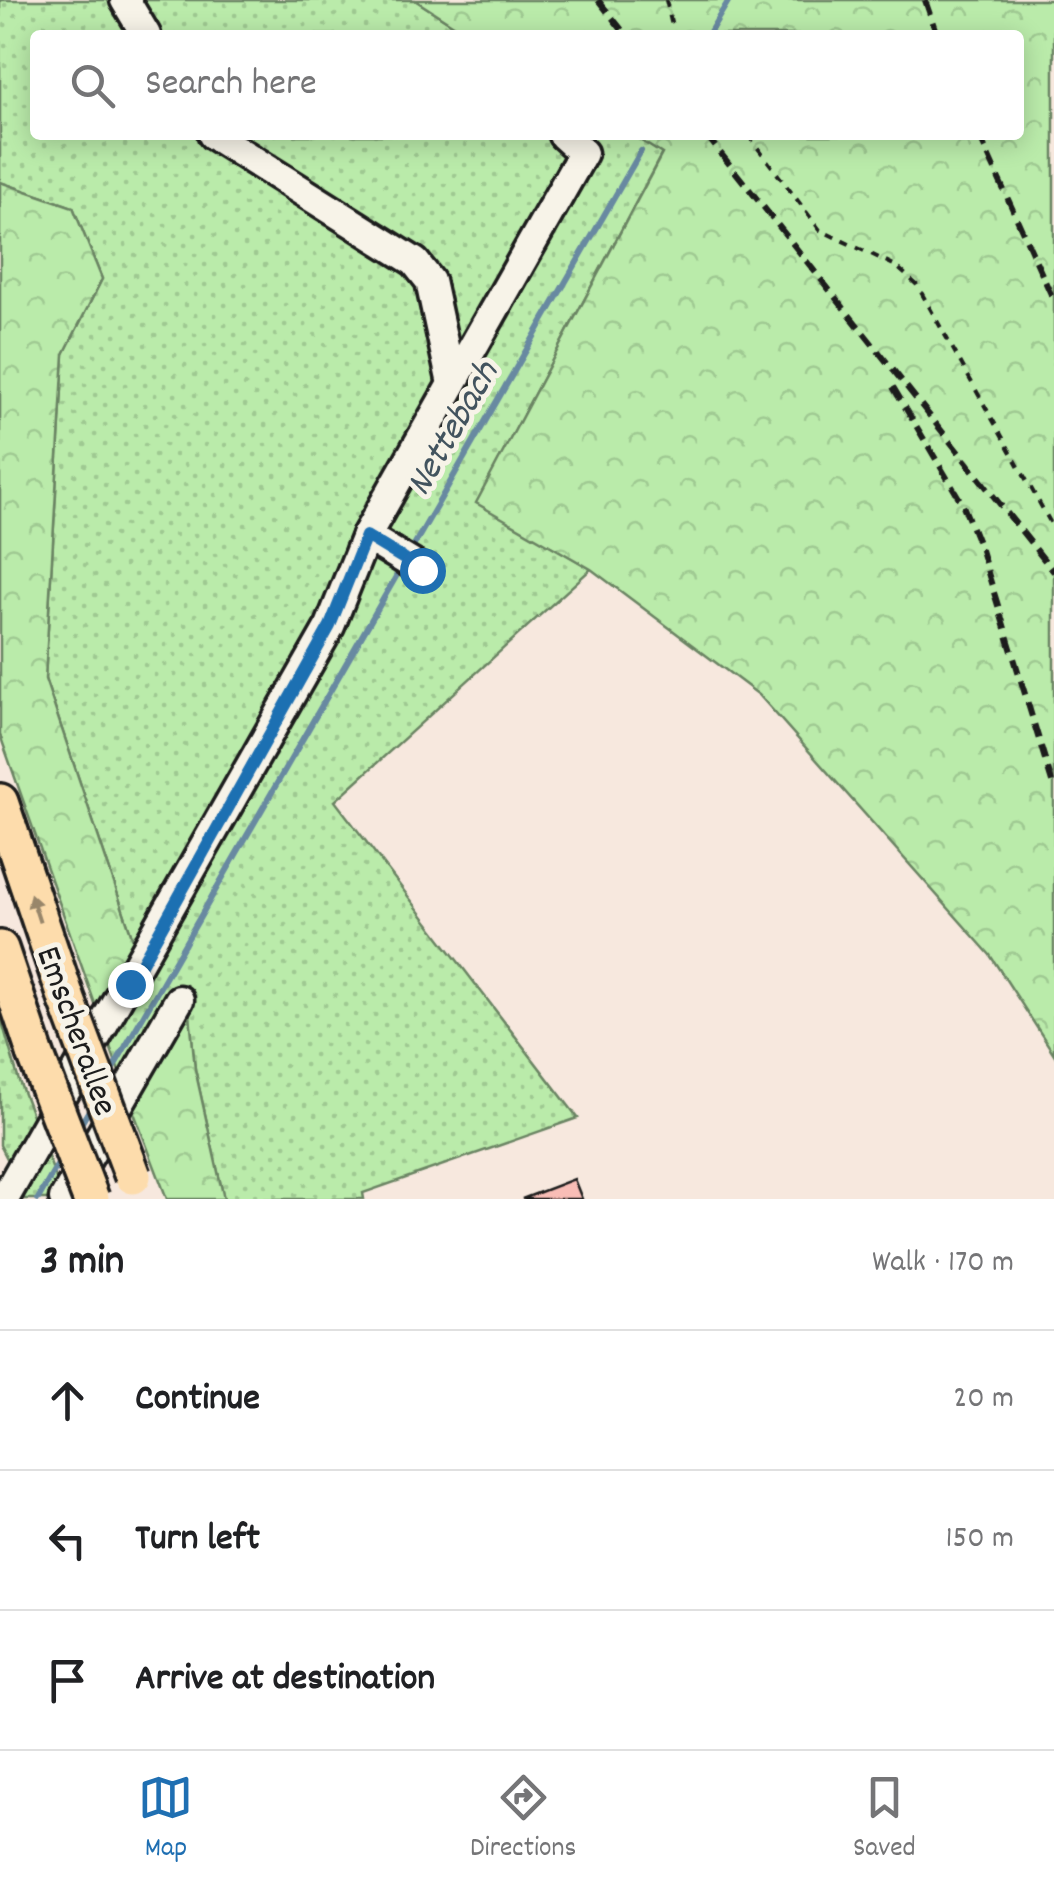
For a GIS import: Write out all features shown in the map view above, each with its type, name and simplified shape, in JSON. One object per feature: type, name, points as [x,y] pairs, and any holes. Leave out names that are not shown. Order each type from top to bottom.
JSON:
[{"type":"main road","name":"Emscherallee","points":[[0,802],[67,1000],[138,1188]]},
{"type":"main road","name":"Emscherallee","points":[[0,949],[91,1199]]},
{"type":"lane","points":[[126,0],[143,30]]},
{"type":"lane","points":[[221,140],[415,262],[430,281],[452,384]]},
{"type":"lane","points":[[4,1199],[330,626],[366,536],[583,153],[569,140]]},
{"type":"lane","points":[[366,536],[422,570]]},
{"type":"lane","points":[[64,1199],[179,1000]]},
{"type":"path","points":[[666,0],[673,30]]},
{"type":"path","points":[[752,140],[820,230],[896,266],[917,285],[1054,529]]},
{"type":"green space","points":[[0,0],[415,0],[461,30],[30,30],[30,140],[640,140],[662,153],[477,502],[591,569],[335,801],[578,1118],[363,1193],[364,1199],[224,1199],[195,1069],[189,1006],[128,1097],[101,1021],[139,957],[45,679],[64,354],[102,279],[73,207],[0,182]]},
{"type":"green space","points":[[415,0],[1054,0],[1054,1054],[990,955],[759,695],[591,569],[476,503],[662,154],[640,140],[1024,140],[1024,30],[461,30]]},
{"type":"green space","points":[[0,182],[73,207],[102,279],[64,354],[45,679],[139,957],[101,1021],[0,735]]},
{"type":"green space","points":[[189,1004],[195,1069],[224,1199],[167,1199],[128,1097]]},
{"type":"green space","points":[[0,1015],[19,1081],[64,1199],[0,1199],[13,1170],[0,1145]]},
{"type":"building","points":[[574,1179],[582,1199],[522,1199]]},
{"type":"waterway","name":"Nettebach","points":[[711,30],[729,0]]},
{"type":"waterway","name":"Nettebach","points":[[410,552],[641,151]]},
{"type":"waterway","name":"Nettebach","points":[[108,1077],[401,568]]},
{"type":"waterway","name":"Nettebach","points":[[78,1129],[92,1105]]},
{"type":"waterway","name":"Nettebach","points":[[38,1199],[62,1157]]},
{"type":"railway","points":[[598,0],[622,30]]},
{"type":"railway","points":[[925,0],[935,30]]},
{"type":"railway","points":[[710,140],[1054,572]]},
{"type":"railway","points":[[981,140],[1054,301]]},
{"type":"railway","points":[[893,387],[962,503],[981,550],[1054,789]]},
{"type":"route","points":[[130,984],[330,626],[366,536],[422,570]]}]
